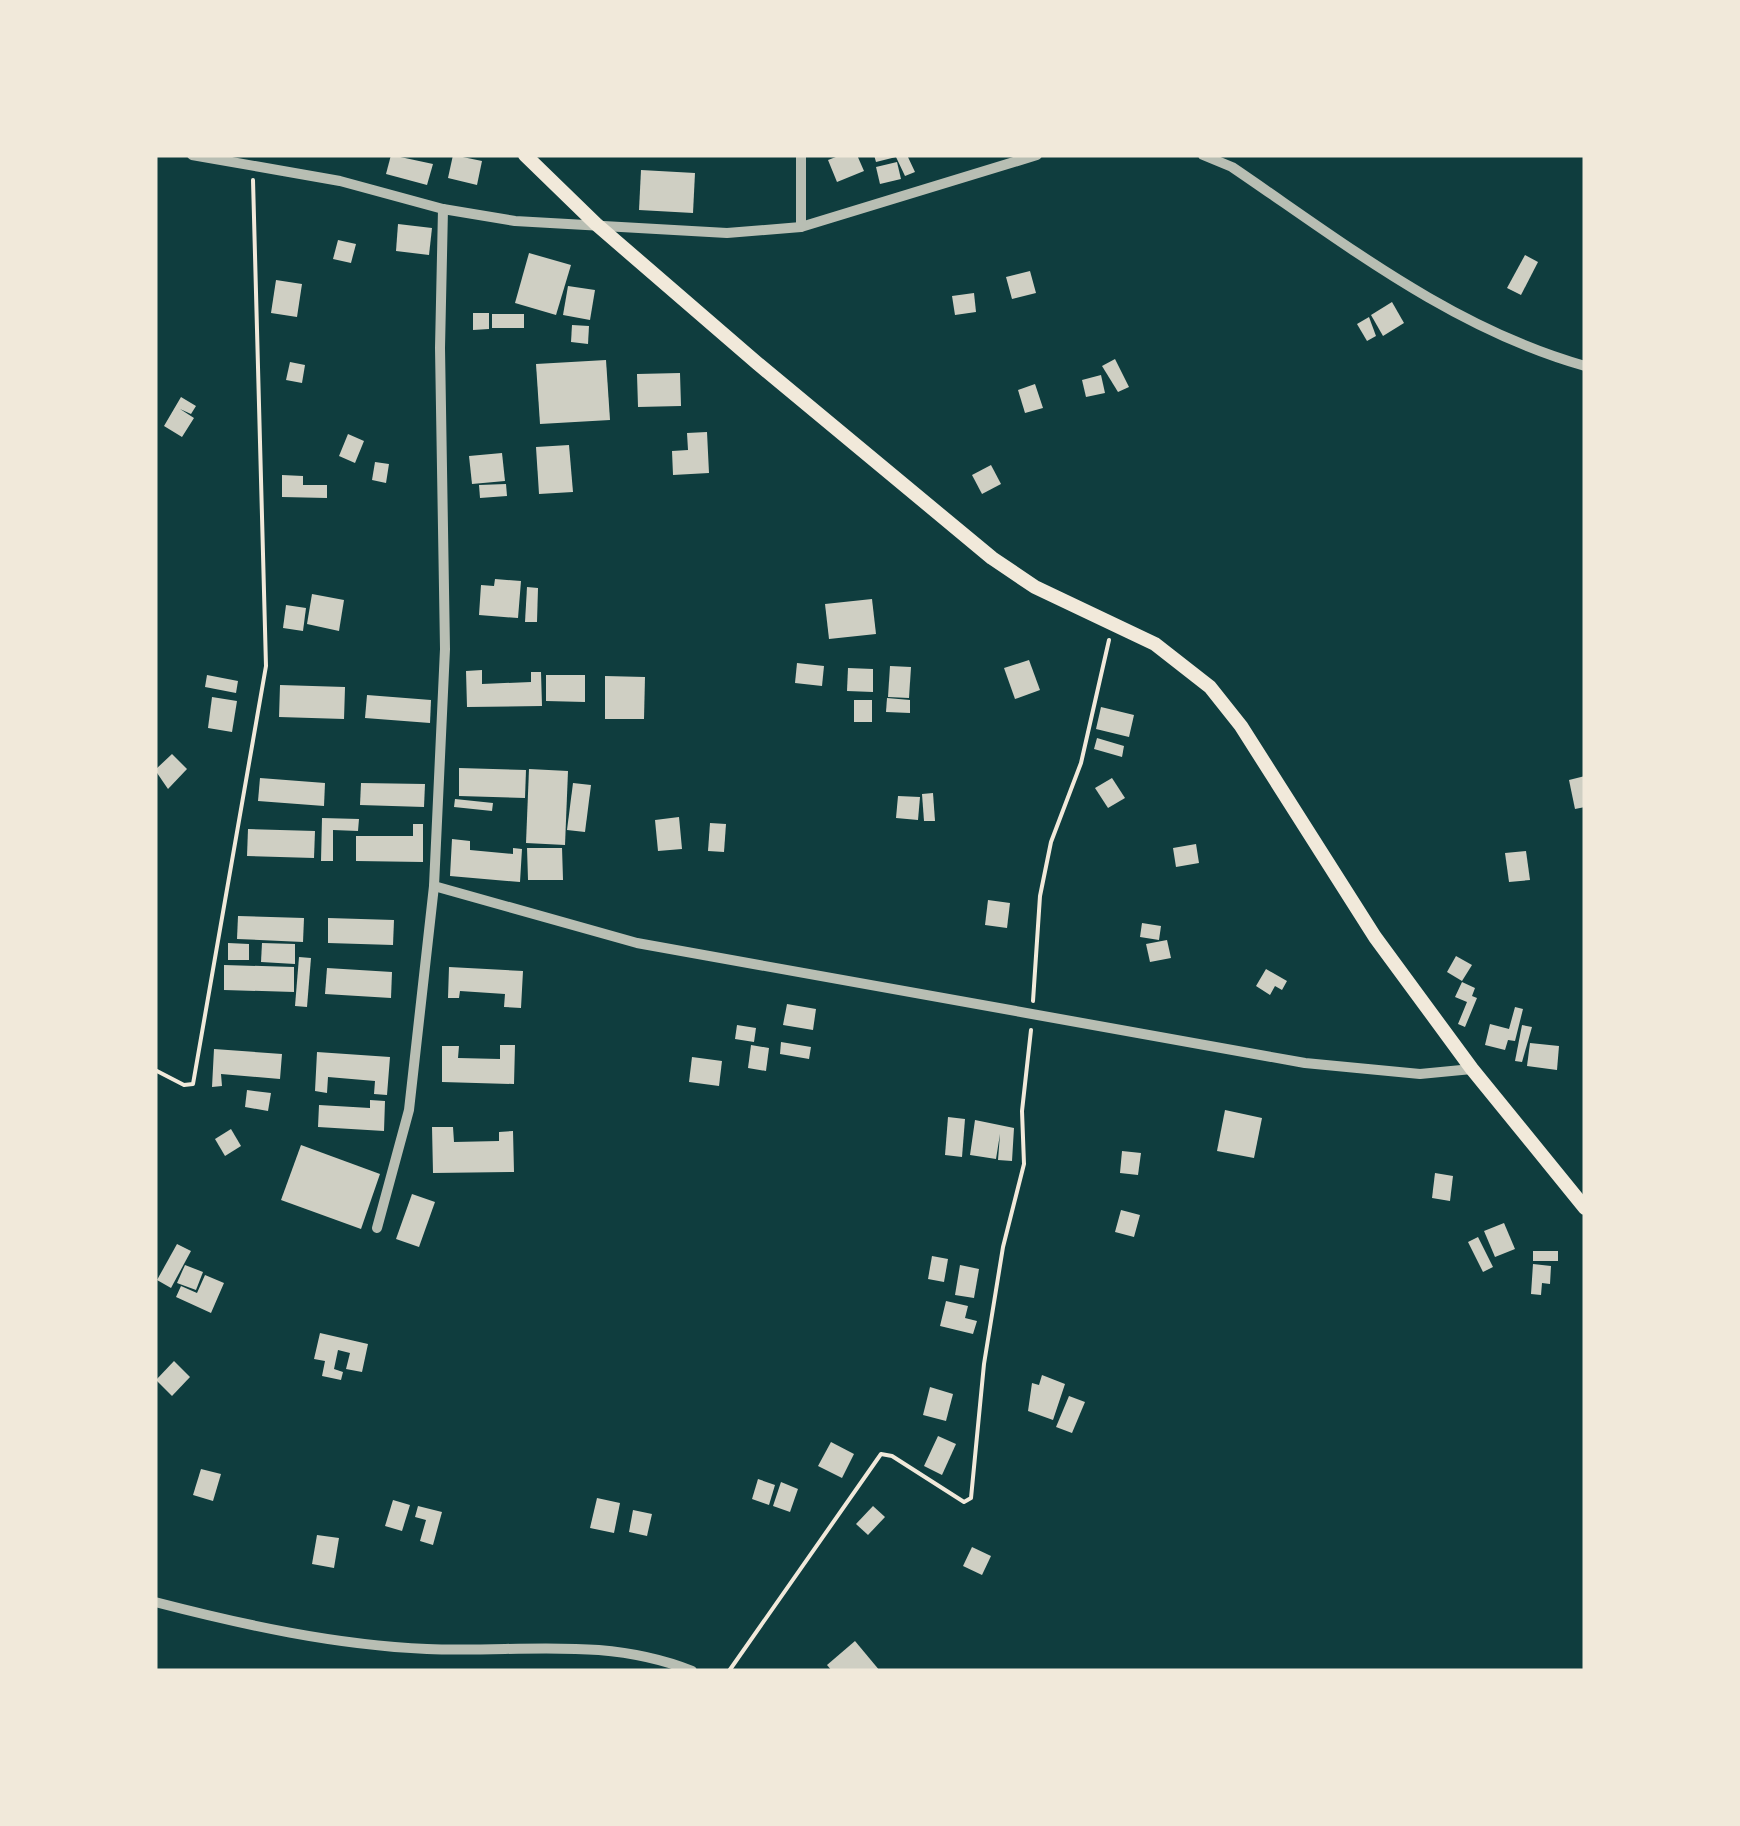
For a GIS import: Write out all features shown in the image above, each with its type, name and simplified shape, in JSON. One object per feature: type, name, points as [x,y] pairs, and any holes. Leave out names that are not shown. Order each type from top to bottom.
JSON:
[{"type":"main road","points":[[524,155],[596,224],[992,558],[1035,587],[1174,657],[1218,696],[1374,936],[1472,1069],[1585,1208]]},
{"type":"street","points":[[192,155],[254,164],[443,209],[557,226],[596,224],[658,232],[727,234],[800,227],[1037,155]]},
{"type":"street","points":[[800,155],[800,227]]},
{"type":"street","points":[[1203,155],[1232,168],[1413,290],[1544,354],[1585,366]]},
{"type":"street","points":[[377,1228],[409,1110],[434,886],[446,632],[440,348],[443,209]]},
{"type":"street","points":[[434,886],[637,943],[1305,1063],[1420,1074],[1472,1069]]},
{"type":"street","points":[[155,1602],[311,1637],[430,1650],[530,1646],[624,1650],[692,1671]]},
{"type":"path","points":[[155,1070],[184,1086],[193,1084],[266,666],[254,164]]},
{"type":"path","points":[[729,1671],[881,1454],[892,1456],[964,1502],[971,1498],[984,1364],[1003,1247],[1024,1164],[1022,1111],[1040,896],[1051,842],[1081,764],[1112,623]]},
{"type":"building","points":[[391,155],[433,164],[427,185],[386,174]]},
{"type":"building","points":[[453,155],[482,161],[477,185],[448,178]]},
{"type":"building","points":[[857,155],[864,171],[837,182],[828,160]]},
{"type":"building","points":[[874,155],[907,155],[915,172],[905,176],[896,157],[876,162]]},
{"type":"building","points":[[897,162],[901,179],[880,184],[876,167]]},
{"type":"building","points":[[641,170],[695,173],[693,213],[639,210]]},
{"type":"building","points":[[398,224],[432,228],[429,255],[396,251]]},
{"type":"building","points":[[338,240],[356,244],[351,263],[333,259]]},
{"type":"building","points":[[529,253],[571,265],[556,315],[515,303]]},
{"type":"building","points":[[1525,255],[1538,262],[1521,295],[1507,288]]},
{"type":"building","points":[[1030,271],[1036,293],[1012,299],[1006,277]]},
{"type":"building","points":[[276,280],[302,284],[297,317],[271,313]]},
{"type":"building","points":[[568,286],[595,290],[590,320],[563,315]]},
{"type":"building","points":[[974,293],[976,312],[955,315],[952,296]]},
{"type":"building","points":[[1392,302],[1404,323],[1383,336],[1371,315]]},
{"type":"building","points":[[473,313],[489,313],[489,329],[473,330]]},
{"type":"building","points":[[492,314],[524,314],[524,328],[492,328]]},
{"type":"building","points":[[1369,317],[1376,336],[1367,341],[1357,324]]},
{"type":"building","points":[[572,325],[589,326],[588,344],[571,342]]},
{"type":"building","points":[[1115,359],[1129,387],[1118,392],[1102,366]]},
{"type":"building","points":[[606,360],[610,420],[540,424],[536,364]]},
{"type":"building","points":[[290,362],[305,365],[302,383],[286,380]]},
{"type":"building","points":[[680,373],[681,406],[638,407],[637,374]]},
{"type":"building","points":[[1101,375],[1105,393],[1086,397],[1082,380]]},
{"type":"building","points":[[1035,384],[1043,408],[1025,413],[1018,390]]},
{"type":"building","points":[[181,397],[196,406],[191,414],[180,409],[194,418],[182,437],[164,426]]},
{"type":"building","points":[[707,432],[709,473],[673,475],[672,451],[688,450],[687,433]]},
{"type":"building","points":[[348,434],[364,441],[355,463],[339,456]]},
{"type":"building","points":[[569,445],[573,492],[539,494],[536,447]]},
{"type":"building","points":[[502,453],[505,481],[472,484],[469,456]]},
{"type":"building","points":[[375,462],[389,464],[386,483],[372,480]]},
{"type":"building","points":[[991,465],[1001,484],[982,494],[972,475]]},
{"type":"building","points":[[282,475],[303,476],[303,485],[327,485],[327,498],[282,497]]},
{"type":"building","points":[[506,484],[507,496],[480,498],[479,485]]},
{"type":"building","points":[[495,579],[521,581],[518,618],[479,615],[481,585],[494,586]]},
{"type":"building","points":[[527,587],[538,588],[537,622],[525,622]]},
{"type":"building","points":[[312,594],[344,600],[339,631],[307,624]]},
{"type":"building","points":[[872,599],[876,634],[829,639],[825,604]]},
{"type":"building","points":[[286,605],[306,608],[303,631],[283,628]]},
{"type":"building","points":[[1029,660],[1040,690],[1015,699],[1004,668]]},
{"type":"building","points":[[797,663],[824,666],[822,686],[795,683]]},
{"type":"building","points":[[890,666],[911,667],[909,698],[888,697]]},
{"type":"building","points":[[848,668],[873,669],[873,692],[847,691]]},
{"type":"building","points":[[482,670],[482,684],[531,682],[531,672],[541,672],[542,706],[467,707],[466,671]]},
{"type":"building","points":[[207,675],[238,681],[236,693],[205,687]]},
{"type":"building","points":[[546,675],[585,675],[585,702],[546,701]]},
{"type":"building","points":[[605,676],[645,677],[644,719],[605,719]]},
{"type":"building","points":[[280,685],[345,687],[344,719],[279,717]]},
{"type":"building","points":[[367,695],[431,700],[430,723],[365,718]]},
{"type":"building","points":[[212,697],[237,701],[232,732],[208,728]]},
{"type":"building","points":[[887,698],[910,700],[910,713],[886,712]]},
{"type":"building","points":[[854,700],[872,700],[872,722],[854,722]]},
{"type":"building","points":[[1101,707],[1134,715],[1129,737],[1096,729]]},
{"type":"building","points":[[1097,738],[1124,746],[1122,757],[1094,749]]},
{"type":"building","points":[[172,754],[187,769],[168,789],[155,770]]},
{"type":"building","points":[[459,768],[526,770],[525,798],[459,796]]},
{"type":"building","points":[[529,769],[568,771],[565,845],[526,843]]},
{"type":"building","points":[[1585,776],[1585,807],[1575,809],[1569,780]]},
{"type":"building","points":[[260,778],[325,783],[324,806],[258,801]]},
{"type":"building","points":[[1112,778],[1125,798],[1108,808],[1095,788]]},
{"type":"building","points":[[361,783],[425,784],[424,807],[360,805]]},
{"type":"building","points":[[573,783],[591,785],[585,832],[567,830]]},
{"type":"building","points":[[933,793],[935,821],[924,821],[922,794]]},
{"type":"building","points":[[898,796],[920,797],[918,820],[896,818]]},
{"type":"building","points":[[455,799],[493,803],[492,811],[454,807]]},
{"type":"building","points":[[679,817],[682,849],[658,851],[655,820]]},
{"type":"building","points":[[322,818],[359,819],[358,831],[333,830],[333,861],[321,861]]},
{"type":"building","points":[[710,823],[726,824],[724,852],[708,851]]},
{"type":"building","points":[[413,824],[423,824],[423,862],[356,861],[356,836],[413,836]]},
{"type":"building","points":[[248,829],[315,831],[314,858],[247,856]]},
{"type":"building","points":[[452,839],[470,841],[470,850],[513,854],[513,848],[522,849],[520,882],[450,876]]},
{"type":"building","points":[[1196,844],[1199,863],[1176,867],[1173,848]]},
{"type":"building","points":[[527,848],[562,848],[563,880],[528,880]]},
{"type":"building","points":[[1526,851],[1530,880],[1509,882],[1505,853]]},
{"type":"building","points":[[988,900],[1010,903],[1007,928],[985,925]]},
{"type":"building","points":[[238,916],[304,918],[303,942],[237,939]]},
{"type":"building","points":[[328,918],[394,920],[393,945],[328,943]]},
{"type":"building","points":[[1142,923],[1161,926],[1159,940],[1140,937]]},
{"type":"building","points":[[1167,940],[1171,958],[1150,962],[1146,944]]},
{"type":"building","points":[[228,943],[249,944],[249,960],[228,960]]},
{"type":"building","points":[[262,943],[295,944],[295,964],[261,962]]},
{"type":"building","points":[[1456,956],[1472,965],[1462,981],[1447,972]]},
{"type":"building","points":[[299,957],[311,958],[307,1007],[295,1006]]},
{"type":"building","points":[[224,965],[294,967],[294,992],[224,990]]},
{"type":"building","points":[[449,967],[523,971],[521,1008],[504,1007],[505,994],[460,991],[459,998],[448,998]]},
{"type":"building","points":[[327,968],[392,972],[391,998],[325,994]]},
{"type":"building","points":[[1266,969],[1287,981],[1282,990],[1275,986],[1270,995],[1256,986]]},
{"type":"building","points":[[1462,982],[1475,988],[1472,996],[1477,998],[1465,1027],[1458,1024],[1467,1002],[1455,997]]},
{"type":"building","points":[[787,1004],[816,1009],[813,1030],[783,1025]]},
{"type":"building","points":[[1515,1007],[1523,1009],[1515,1041],[1508,1040],[1505,1050],[1485,1045],[1490,1024],[1509,1029]]},
{"type":"building","points":[[737,1025],[756,1028],[754,1042],[735,1039]]},
{"type":"building","points":[[1522,1025],[1532,1027],[1522,1062],[1515,1061]]},
{"type":"building","points":[[781,1042],[811,1047],[809,1059],[780,1054]]},
{"type":"building","points":[[1530,1043],[1559,1046],[1557,1070],[1527,1066]]},
{"type":"building","points":[[500,1045],[515,1045],[514,1084],[442,1082],[442,1046],[459,1046],[458,1058],[500,1059]]},
{"type":"building","points":[[751,1045],[769,1048],[766,1071],[748,1068]]},
{"type":"building","points":[[214,1049],[282,1054],[280,1079],[221,1074],[222,1086],[212,1087]]},
{"type":"building","points":[[317,1052],[390,1057],[387,1095],[374,1094],[375,1081],[328,1077],[327,1093],[315,1091]]},
{"type":"building","points":[[692,1057],[722,1061],[719,1086],[689,1082]]},
{"type":"building","points":[[247,1090],[271,1093],[268,1111],[245,1107]]},
{"type":"building","points":[[370,1100],[385,1101],[384,1131],[318,1127],[319,1105],[370,1108]]},
{"type":"building","points":[[1225,1110],[1262,1118],[1254,1158],[1217,1151]]},
{"type":"building","points":[[948,1117],[965,1119],[962,1157],[945,1155]]},
{"type":"building","points":[[975,1120],[1014,1128],[1012,1161],[998,1160],[1000,1134],[996,1159],[970,1155]]},
{"type":"building","points":[[432,1127],[453,1127],[454,1142],[499,1141],[499,1132],[513,1131],[514,1172],[433,1173]]},
{"type":"building","points":[[231,1129],[241,1146],[225,1156],[215,1139]]},
{"type":"building","points":[[301,1145],[380,1174],[361,1229],[281,1200]]},
{"type":"building","points":[[1122,1151],[1141,1153],[1138,1175],[1120,1173]]},
{"type":"building","points":[[1435,1173],[1453,1176],[1450,1201],[1432,1198]]},
{"type":"building","points":[[412,1194],[435,1202],[419,1247],[396,1239]]},
{"type":"building","points":[[1121,1210],[1140,1215],[1134,1237],[1115,1232]]},
{"type":"building","points":[[1504,1223],[1515,1249],[1495,1257],[1484,1231]]},
{"type":"building","points":[[1478,1237],[1493,1267],[1483,1272],[1468,1242]]},
{"type":"building","points":[[177,1244],[191,1251],[171,1288],[157,1280]]},
{"type":"building","points":[[1533,1251],[1558,1251],[1558,1261],[1533,1261]]},
{"type":"building","points":[[932,1256],[948,1259],[944,1282],[928,1279]]},
{"type":"building","points":[[1533,1264],[1551,1266],[1550,1284],[1542,1283],[1541,1295],[1531,1294]]},
{"type":"building","points":[[185,1265],[203,1272],[196,1290],[177,1283]]},
{"type":"building","points":[[960,1265],[979,1269],[974,1298],[955,1295]]},
{"type":"building","points":[[205,1275],[224,1283],[211,1313],[176,1297],[181,1286],[197,1293]]},
{"type":"building","points":[[946,1301],[968,1306],[965,1318],[977,1321],[973,1334],[940,1326]]},
{"type":"building","points":[[320,1333],[368,1344],[362,1372],[346,1369],[350,1353],[338,1350],[334,1369],[343,1372],[341,1380],[322,1376],[325,1361],[314,1359]]},
{"type":"building","points":[[174,1361],[190,1377],[172,1396],[156,1380]]},
{"type":"building","points":[[1042,1375],[1065,1384],[1053,1420],[1028,1411],[1032,1383],[1039,1385]]},
{"type":"building","points":[[930,1387],[953,1394],[946,1421],[923,1415]]},
{"type":"building","points":[[1069,1396],[1085,1402],[1072,1433],[1056,1427]]},
{"type":"building","points":[[938,1436],[956,1444],[942,1475],[924,1466]]},
{"type":"building","points":[[831,1442],[854,1454],[842,1478],[818,1466]]},
{"type":"building","points":[[201,1469],[221,1474],[213,1501],[193,1495]]},
{"type":"building","points":[[758,1479],[775,1485],[769,1505],[752,1499]]},
{"type":"building","points":[[781,1482],[798,1489],[790,1512],[773,1506]]},
{"type":"building","points":[[597,1498],[620,1503],[614,1533],[590,1528]]},
{"type":"building","points":[[393,1500],[410,1505],[402,1531],[385,1526]]},
{"type":"building","points":[[418,1506],[442,1512],[433,1545],[420,1541],[426,1520],[415,1517]]},
{"type":"building","points":[[873,1506],[885,1517],[868,1535],[856,1524]]},
{"type":"building","points":[[633,1510],[652,1514],[647,1536],[629,1532]]},
{"type":"building","points":[[317,1535],[339,1538],[334,1568],[312,1564]]},
{"type":"building","points":[[972,1547],[991,1556],[982,1575],[963,1566]]},
{"type":"building","points":[[855,1641],[880,1671],[832,1671],[827,1665]]}]
